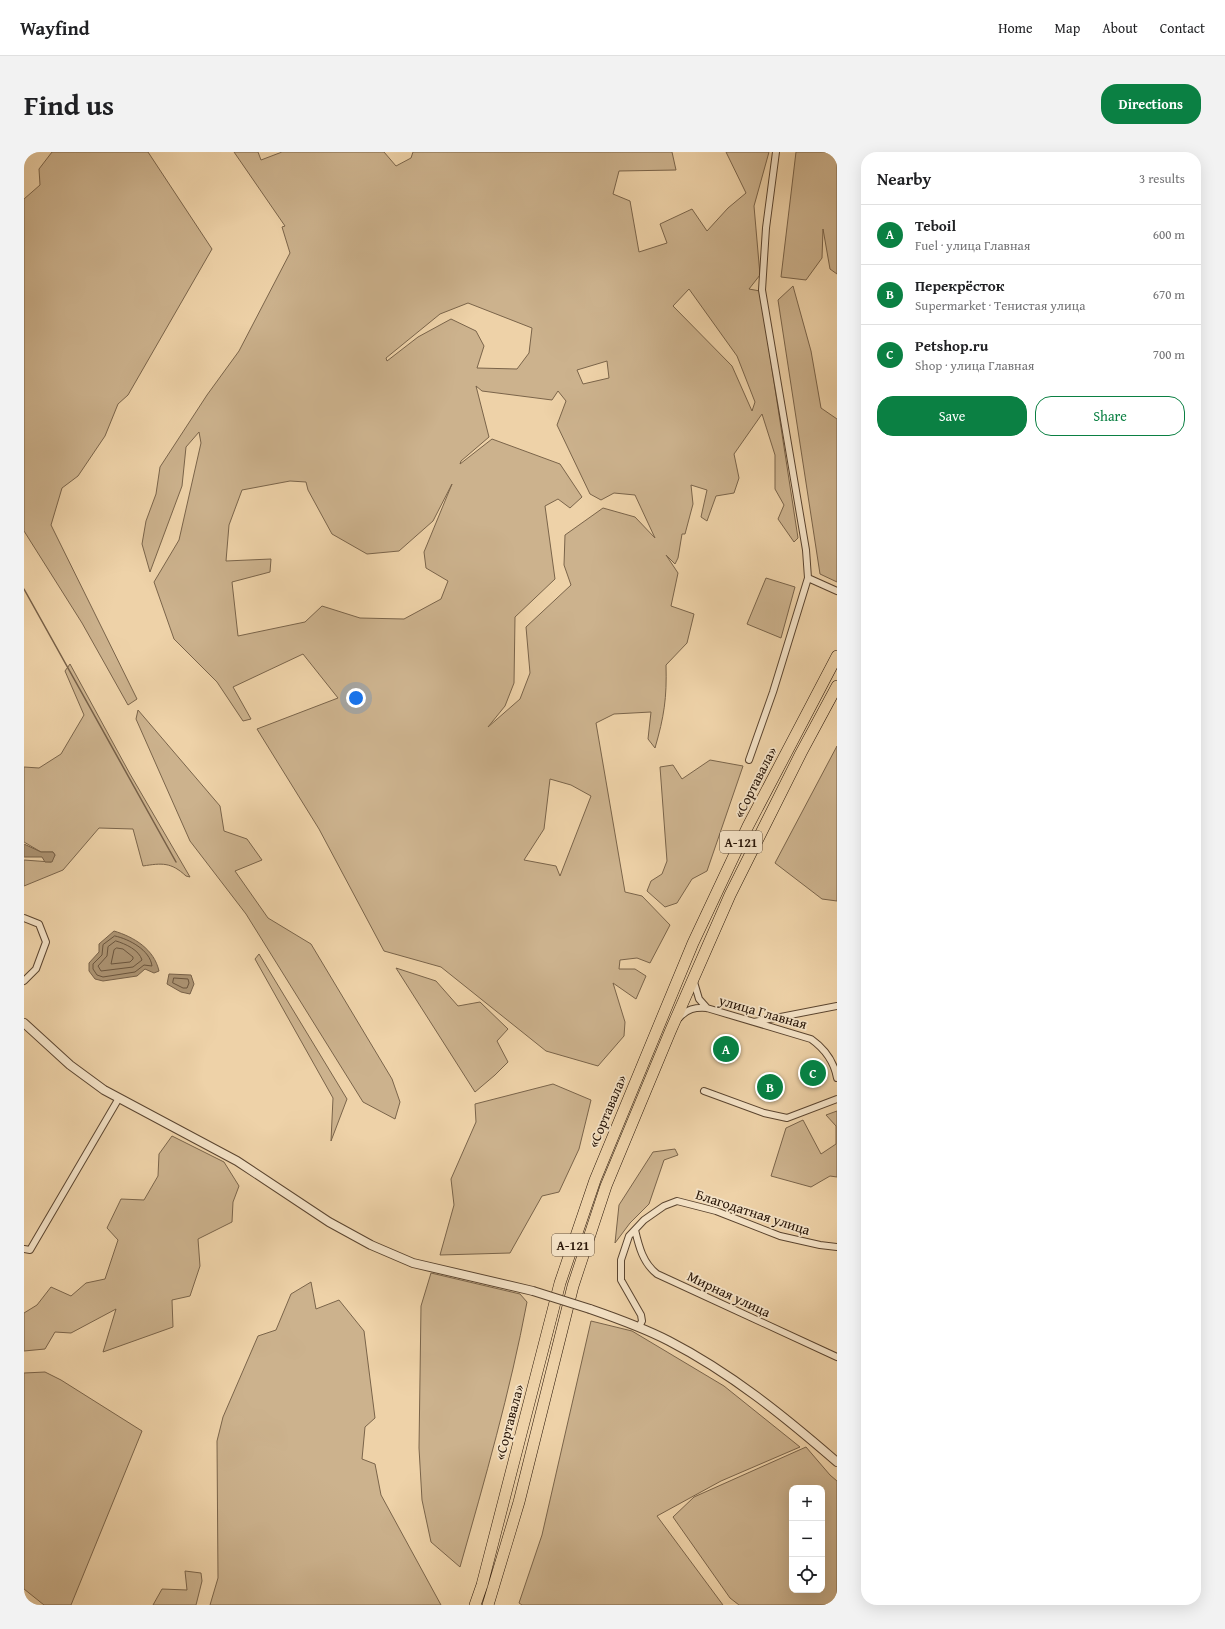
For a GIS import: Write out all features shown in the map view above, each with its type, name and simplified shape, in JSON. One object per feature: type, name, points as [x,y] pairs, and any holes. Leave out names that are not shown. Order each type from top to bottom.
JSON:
[{"type":"highway","name":"«Сортавала»","points":[[475,1605],[482,1585],[560,1283],[595,1180],[693,942],[748,826],[837,656]]},
{"type":"highway","name":"«Сортавала»","points":[[488,1605],[519,1502],[573,1286],[608,1180],[670,1032],[730,895],[801,753],[837,686]]},
{"type":"street","points":[[749,760],[773,692],[808,578],[806,550],[762,290],[766,228],[776,152]]},
{"type":"street","points":[[808,578],[837,591]]},
{"type":"street","points":[[24,918],[39,924],[46,942],[36,968],[24,981]]},
{"type":"street","points":[[700,963],[694,982],[695,989],[699,999],[707,1008]]},
{"type":"street","points":[[753,1022],[837,1006]]},
{"type":"street","points":[[670,1032],[680,1016],[687,1010],[707,1008]]},
{"type":"street","name":"улица Главная","points":[[707,1008],[811,1039],[824,1048],[835,1067],[837,1078]]},
{"type":"street","points":[[24,1022],[86,1078],[119,1098],[237,1161],[329,1222],[378,1248],[420,1264],[533,1292],[590,1309],[639,1327],[668,1340],[734,1379],[837,1462]]},
{"type":"street","points":[[704,1091],[764,1113],[787,1118],[837,1099]]},
{"type":"street","points":[[24,1250],[30,1250],[119,1098]]},
{"type":"street","name":"Благодатная улица","points":[[639,1327],[641,1315],[621,1280],[621,1260],[629,1236],[644,1220],[664,1206],[677,1201],[716,1211],[780,1236],[820,1245],[837,1247]]},
{"type":"street","name":"Мирная улица","points":[[636,1230],[643,1257],[649,1267],[657,1274],[837,1357]]},
{"type":"shaded area","points":[[52,152],[148,152],[212,249],[128,395],[118,404],[105,436],[78,476],[62,488],[51,525],[137,699],[128,705],[82,623],[24,531],[24,199],[40,185],[39,169]]},
{"type":"shaded area","points":[[234,152],[258,152],[261,160],[282,152],[384,152],[396,166],[411,158],[413,152],[672,152],[676,170],[619,171],[613,194],[630,201],[639,252],[667,243],[660,224],[692,209],[707,231],[728,208],[746,193],[726,152],[769,152],[754,206],[760,275],[749,289],[760,291],[798,538],[794,542],[778,519],[784,505],[775,489],[775,455],[762,414],[734,454],[739,478],[734,493],[716,496],[707,521],[701,517],[707,490],[691,485],[693,504],[685,534],[682,534],[678,558],[675,564],[666,555],[678,573],[671,606],[694,614],[687,643],[666,665],[664,707],[661,727],[655,748],[648,739],[651,712],[614,714],[596,723],[625,892],[642,896],[670,925],[650,963],[637,958],[620,960],[619,969],[635,969],[646,976],[636,999],[613,983],[625,1022],[624,1036],[598,1066],[546,1051],[441,967],[384,951],[319,829],[257,729],[338,698],[303,654],[233,687],[251,719],[243,721],[217,682],[174,639],[154,582],[179,540],[201,443],[199,432],[186,447],[182,486],[150,572],[142,544],[146,521],[156,494],[160,467],[207,395],[239,351],[290,253],[282,227],[285,226]],"holes":[[[689,289],[737,356],[755,402],[752,411],[732,366],[673,306]],[[468,303],[532,328],[529,353],[517,369],[477,368],[484,346],[476,331],[451,319],[418,337],[387,361],[386,358],[440,314]],[[607,361],[609,378],[583,384],[577,370]],[[476,386],[482,391],[552,400],[558,391],[566,401],[557,425],[590,494],[601,500],[614,493],[635,495],[655,538],[635,517],[603,508],[565,535],[564,565],[571,585],[526,627],[530,673],[520,699],[488,727],[505,706],[514,683],[515,617],[555,579],[545,506],[558,499],[570,508],[582,497],[560,464],[492,439],[460,464],[461,461],[489,437]],[[290,481],[306,482],[308,490],[332,534],[367,554],[399,551],[433,521],[452,484],[424,552],[426,568],[448,581],[441,599],[404,619],[360,618],[322,606],[305,622],[238,636],[232,582],[270,572],[271,559],[226,561],[229,525],[242,490]],[[550,779],[571,785],[591,796],[560,876],[556,866],[524,860],[544,829]]]},
{"type":"shaded area","points":[[796,152],[837,152],[837,274],[830,269],[823,229],[822,258],[806,280],[781,277]]},
{"type":"shaded area","points":[[793,286],[811,351],[821,408],[837,419],[837,582],[820,574],[778,300]]},
{"type":"shaded area","points":[[766,578],[795,587],[781,638],[747,624]]},
{"type":"shaded area","points":[[70,664],[130,774],[190,877],[171,866],[156,864],[143,866],[133,829],[99,828],[63,870],[24,886],[24,860],[51,862],[55,855],[53,852],[41,852],[24,842],[24,767],[39,768],[61,754],[84,715],[65,671]]},
{"type":"shaded area","points":[[138,710],[220,806],[224,831],[247,839],[262,860],[235,871],[268,918],[311,944],[392,1079],[400,1102],[395,1119],[363,1102],[246,914],[190,841],[136,719]]},
{"type":"shaded area","points":[[837,746],[837,901],[822,899],[775,863]]},
{"type":"shaded area","points":[[710,760],[743,766],[707,871],[692,879],[677,903],[665,907],[647,891],[651,881],[662,874],[667,861],[660,767],[673,765],[682,779]]},
{"type":"shaded area","points":[[259,954],[347,1099],[331,1141],[333,1098],[255,959]]},
{"type":"shaded area","points":[[396,968],[436,981],[458,1006],[480,1002],[508,1029],[497,1041],[508,1062],[475,1092]]},
{"type":"shaded area","points":[[553,1084],[591,1100],[579,1149],[559,1192],[542,1196],[510,1253],[440,1255],[454,1205],[451,1179],[476,1122],[475,1104]]},
{"type":"shaded area","points":[[837,1111],[837,1177],[830,1176],[811,1187],[771,1176],[786,1128],[803,1120],[821,1154],[836,1144],[836,1126],[826,1115]]},
{"type":"shaded area","points":[[172,1136],[224,1162],[239,1186],[233,1202],[232,1222],[198,1239],[200,1266],[190,1296],[172,1300],[173,1327],[103,1352],[116,1309],[71,1333],[55,1332],[45,1349],[24,1351],[24,1313],[37,1305],[51,1287],[71,1296],[86,1283],[105,1279],[118,1240],[107,1228],[121,1199],[144,1200],[158,1176],[159,1154]]},
{"type":"shaded area","points":[[675,1149],[678,1155],[664,1160],[649,1204],[630,1223],[615,1243],[619,1205],[653,1152]]},
{"type":"shaded area","points":[[431,1273],[520,1294],[527,1302],[505,1402],[460,1567],[431,1542],[422,1500],[419,1448],[421,1306]]},
{"type":"shaded area","points":[[311,1282],[316,1309],[339,1300],[364,1331],[375,1418],[365,1427],[362,1459],[375,1464],[381,1495],[441,1605],[210,1605],[218,1578],[217,1441],[223,1417],[258,1336],[276,1330],[291,1294]]},
{"type":"shaded area","points":[[591,1321],[632,1331],[724,1386],[800,1447],[721,1481],[657,1516],[723,1605],[522,1605],[519,1603],[542,1535]]},
{"type":"shaded area","points":[[45,1372],[61,1380],[142,1431],[71,1605],[44,1605],[24,1589],[24,1373]]},
{"type":"shaded area","points":[[806,1447],[837,1481],[837,1605],[739,1605],[730,1598],[673,1517],[694,1497]]},
{"type":"shaded area","points":[[185,1571],[201,1573],[202,1581],[196,1605],[153,1605],[162,1589],[187,1590]]},
{"type":"water","points":[[24,844],[41,852],[53,852],[55,855],[52,862],[45,862],[42,857],[24,857]]},
{"type":"water","points":[[114,931],[136,940],[148,950],[153,956],[159,971],[154,973],[145,969],[137,976],[103,981],[95,979],[89,971],[89,963],[99,952],[99,944]]},
{"type":"water","points":[[169,974],[191,975],[194,984],[190,994],[181,992],[167,984]]},
{"type":"waterway","points":[[24,589],[176,862]]},
{"type":"place","name":"Teboil","points":[[726,1049]]},
{"type":"place","name":"Petshop.ru","points":[[813,1073]]},
{"type":"place","name":"Перекрёсток","points":[[770,1087]]}]
